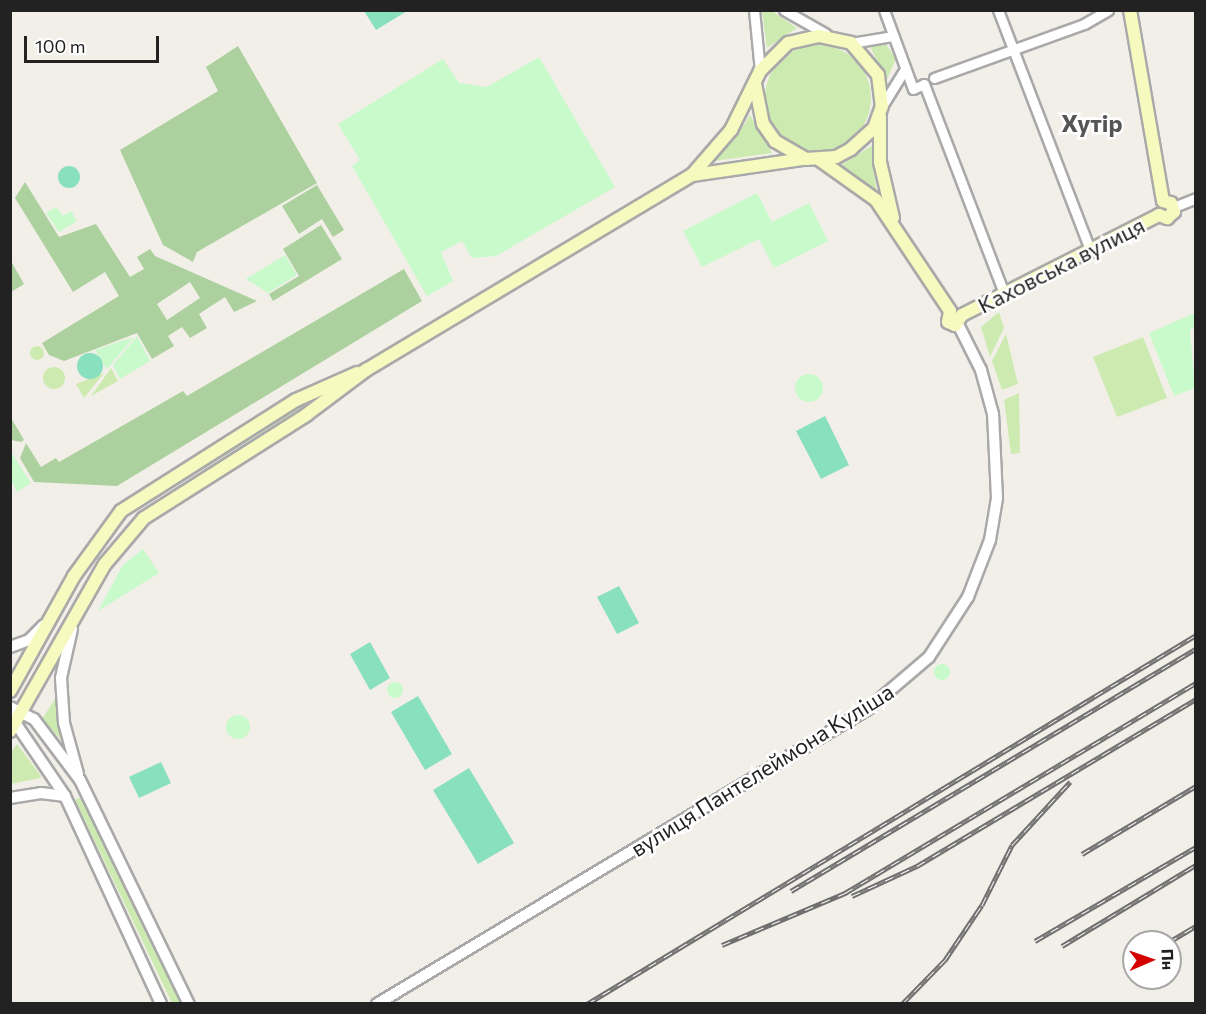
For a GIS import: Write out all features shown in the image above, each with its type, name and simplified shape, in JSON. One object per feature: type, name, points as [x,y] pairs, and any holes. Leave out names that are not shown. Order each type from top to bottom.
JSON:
[{"type":"main road","points":[[1130,10],[1168,204]]},
{"type":"main road","points":[[12,723],[25,711],[74,620],[121,540],[144,518],[306,416],[366,370],[692,175],[731,130],[760,71],[788,44],[834,37],[851,43],[878,75],[881,109],[864,140],[844,154],[820,160],[806,159],[692,175]]},
{"type":"main road","points":[[755,84],[763,124],[775,141],[806,159]]},
{"type":"main road","name":"вулиця Пантелеймона Куліша","points":[[881,109],[880,162],[894,222]]},
{"type":"main road","name":"вулиця Пантелеймона Куліша","points":[[820,160],[864,189],[894,222],[957,317]]},
{"type":"main road","name":"Каховська вулиця","points":[[957,317],[1091,252],[1159,215],[1157,207],[1168,204]]},
{"type":"main road","points":[[10,691],[74,576],[131,502],[296,400],[366,370]]},
{"type":"street","points":[[754,10],[760,71]]},
{"type":"street","points":[[784,10],[834,37]]},
{"type":"street","points":[[884,10],[913,89],[924,84],[1004,294]]},
{"type":"street","points":[[998,10],[1091,252]]},
{"type":"street","points":[[934,78],[1015,50],[1108,10]]},
{"type":"street","points":[[851,43],[893,36]]},
{"type":"street","points":[[881,109],[905,69]]},
{"type":"street","points":[[1168,204],[1196,198]]},
{"type":"street","name":"вулиця Пантелеймона Куліша","points":[[377,1004],[868,709],[929,657],[968,597],[990,540],[997,506],[993,414],[981,370],[957,317]]},
{"type":"street","points":[[74,620],[60,678],[64,723],[80,780],[189,1004]]},
{"type":"street","points":[[10,647],[29,640],[48,621]]},
{"type":"street","points":[[10,706],[25,711],[80,780]]},
{"type":"street","points":[[12,723],[65,796],[161,1004]]},
{"type":"street","points":[[10,798],[40,793],[65,796]]},
{"type":"green space","points":[[364,11],[407,11],[376,30]]},
{"type":"green space","points":[[762,11],[772,11],[797,28],[767,48]]},
{"type":"green space","points":[[885,43],[896,59],[887,79],[869,45]]},
{"type":"green space","points":[[818,45],[838,49],[856,60],[867,78],[871,98],[867,118],[856,136],[838,147],[818,151],[798,147],[780,136],[769,118],[765,98],[769,78],[780,60],[798,49]]},
{"type":"green space","points":[[238,46],[317,183],[197,252],[193,262],[163,245],[120,150],[218,91],[206,67]]},
{"type":"green space","points":[[539,57],[615,187],[496,256],[472,258],[462,241],[441,252],[453,281],[427,296],[352,166],[360,160],[338,124],[443,59],[459,83],[487,87]]},
{"type":"green space","points":[[750,115],[772,153],[714,161],[735,139]]},
{"type":"green space","points":[[873,145],[873,166],[877,192],[841,165]]},
{"type":"green space","points":[[69,166],[77,169],[80,177],[77,185],[69,188],[61,185],[58,177],[61,169]]},
{"type":"green space","points":[[25,182],[59,237],[96,224],[130,277],[144,269],[137,257],[150,249],[155,256],[257,301],[234,312],[225,297],[199,314],[207,328],[190,338],[182,327],[168,336],[174,346],[152,359],[137,333],[64,361],[49,355],[42,343],[119,296],[105,272],[73,292],[15,198]],"holes":[[[190,282],[200,298],[167,320],[157,304]]]},
{"type":"green space","points":[[317,185],[344,230],[333,237],[322,219],[299,234],[282,206]]},
{"type":"green space","points":[[757,193],[772,222],[809,203],[828,241],[774,268],[759,239],[702,267],[683,231]]},
{"type":"green space","points":[[56,207],[63,216],[71,211],[77,221],[59,232],[46,213]]},
{"type":"green space","points":[[321,225],[342,259],[273,301],[269,294],[299,276],[283,249]]},
{"type":"green space","points":[[285,255],[297,275],[268,293],[246,279]]},
{"type":"green space","points":[[11,261],[24,284],[10,292]]},
{"type":"green space","points":[[404,269],[422,301],[117,486],[34,482],[20,458],[26,443],[41,467],[56,458],[59,462],[183,391],[187,396]]},
{"type":"green space","points":[[999,312],[1004,328],[990,357],[981,327]]},
{"type":"green space","points":[[1195,313],[1195,327],[1190,330],[1195,388],[1174,396],[1149,333]]},
{"type":"green space","points":[[1006,334],[1018,384],[1002,390],[992,361]]},
{"type":"green space","points":[[137,336],[150,361],[120,379],[113,365]]},
{"type":"green space","points":[[134,337],[107,369],[95,350]]},
{"type":"green space","points":[[1143,337],[1167,398],[1117,417],[1093,357]]},
{"type":"green space","points":[[34,346],[40,346],[44,353],[40,360],[34,360],[30,356],[30,350]]},
{"type":"green space","points":[[90,353],[99,357],[103,366],[99,375],[90,379],[81,375],[77,366],[81,357]]},
{"type":"green space","points":[[54,367],[62,370],[65,378],[62,386],[54,389],[46,386],[43,378],[46,370]]},
{"type":"green space","points":[[111,368],[118,381],[91,396]]},
{"type":"green space","points":[[104,373],[84,398],[76,384]]},
{"type":"green space","points":[[809,374],[819,378],[823,388],[819,398],[809,402],[799,398],[795,388],[799,378]]},
{"type":"green space","points":[[1019,393],[1020,453],[1011,454],[1004,400]]},
{"type":"green space","points":[[311,402],[139,509],[136,507],[252,432]]},
{"type":"green space","points":[[10,416],[24,440],[21,442],[11,440]]},
{"type":"green space","points":[[825,416],[849,465],[821,479],[796,431]]},
{"type":"green space","points":[[10,450],[31,483],[17,492],[11,480]]},
{"type":"green space","points":[[143,549],[159,573],[98,611],[123,565]]},
{"type":"green space","points":[[619,586],[639,623],[617,634],[597,597]]},
{"type":"green space","points":[[370,642],[390,678],[370,690],[350,654]]},
{"type":"green space","points":[[942,664],[950,672],[942,680],[934,672]]},
{"type":"green space","points":[[395,682],[401,684],[403,690],[401,696],[395,698],[389,696],[387,690],[389,684]]},
{"type":"green space","points":[[57,696],[63,742],[42,719]]},
{"type":"green space","points":[[418,696],[452,754],[425,770],[391,712]]},
{"type":"green space","points":[[238,715],[246,719],[250,727],[246,735],[238,739],[230,735],[226,727],[230,719]]},
{"type":"green space","points":[[17,744],[41,776],[40,778],[11,784],[11,752]]},
{"type":"green space","points":[[161,762],[171,783],[139,798],[129,777]]},
{"type":"green space","points":[[469,768],[514,843],[478,864],[433,790]]},
{"type":"green space","points":[[81,797],[92,815],[182,1003],[172,1003],[75,800]]},
{"type":"railway","points":[[587,1004],[1196,635]]},
{"type":"railway","points":[[791,891],[1196,649]]},
{"type":"railway","points":[[722,945],[845,893],[1196,683]]},
{"type":"railway","points":[[852,896],[917,866],[1196,699]]},
{"type":"railway","points":[[902,1004],[945,960],[982,905],[1012,845],[1070,782]]},
{"type":"railway","points":[[1082,854],[1196,786]]},
{"type":"railway","points":[[1035,941],[1196,847]]},
{"type":"railway","points":[[1062,946],[1196,865]]},
{"type":"railway","points":[[1182,934],[1196,926]]},
{"type":"district","name":"Хутір","points":[[1092,123]]}]
